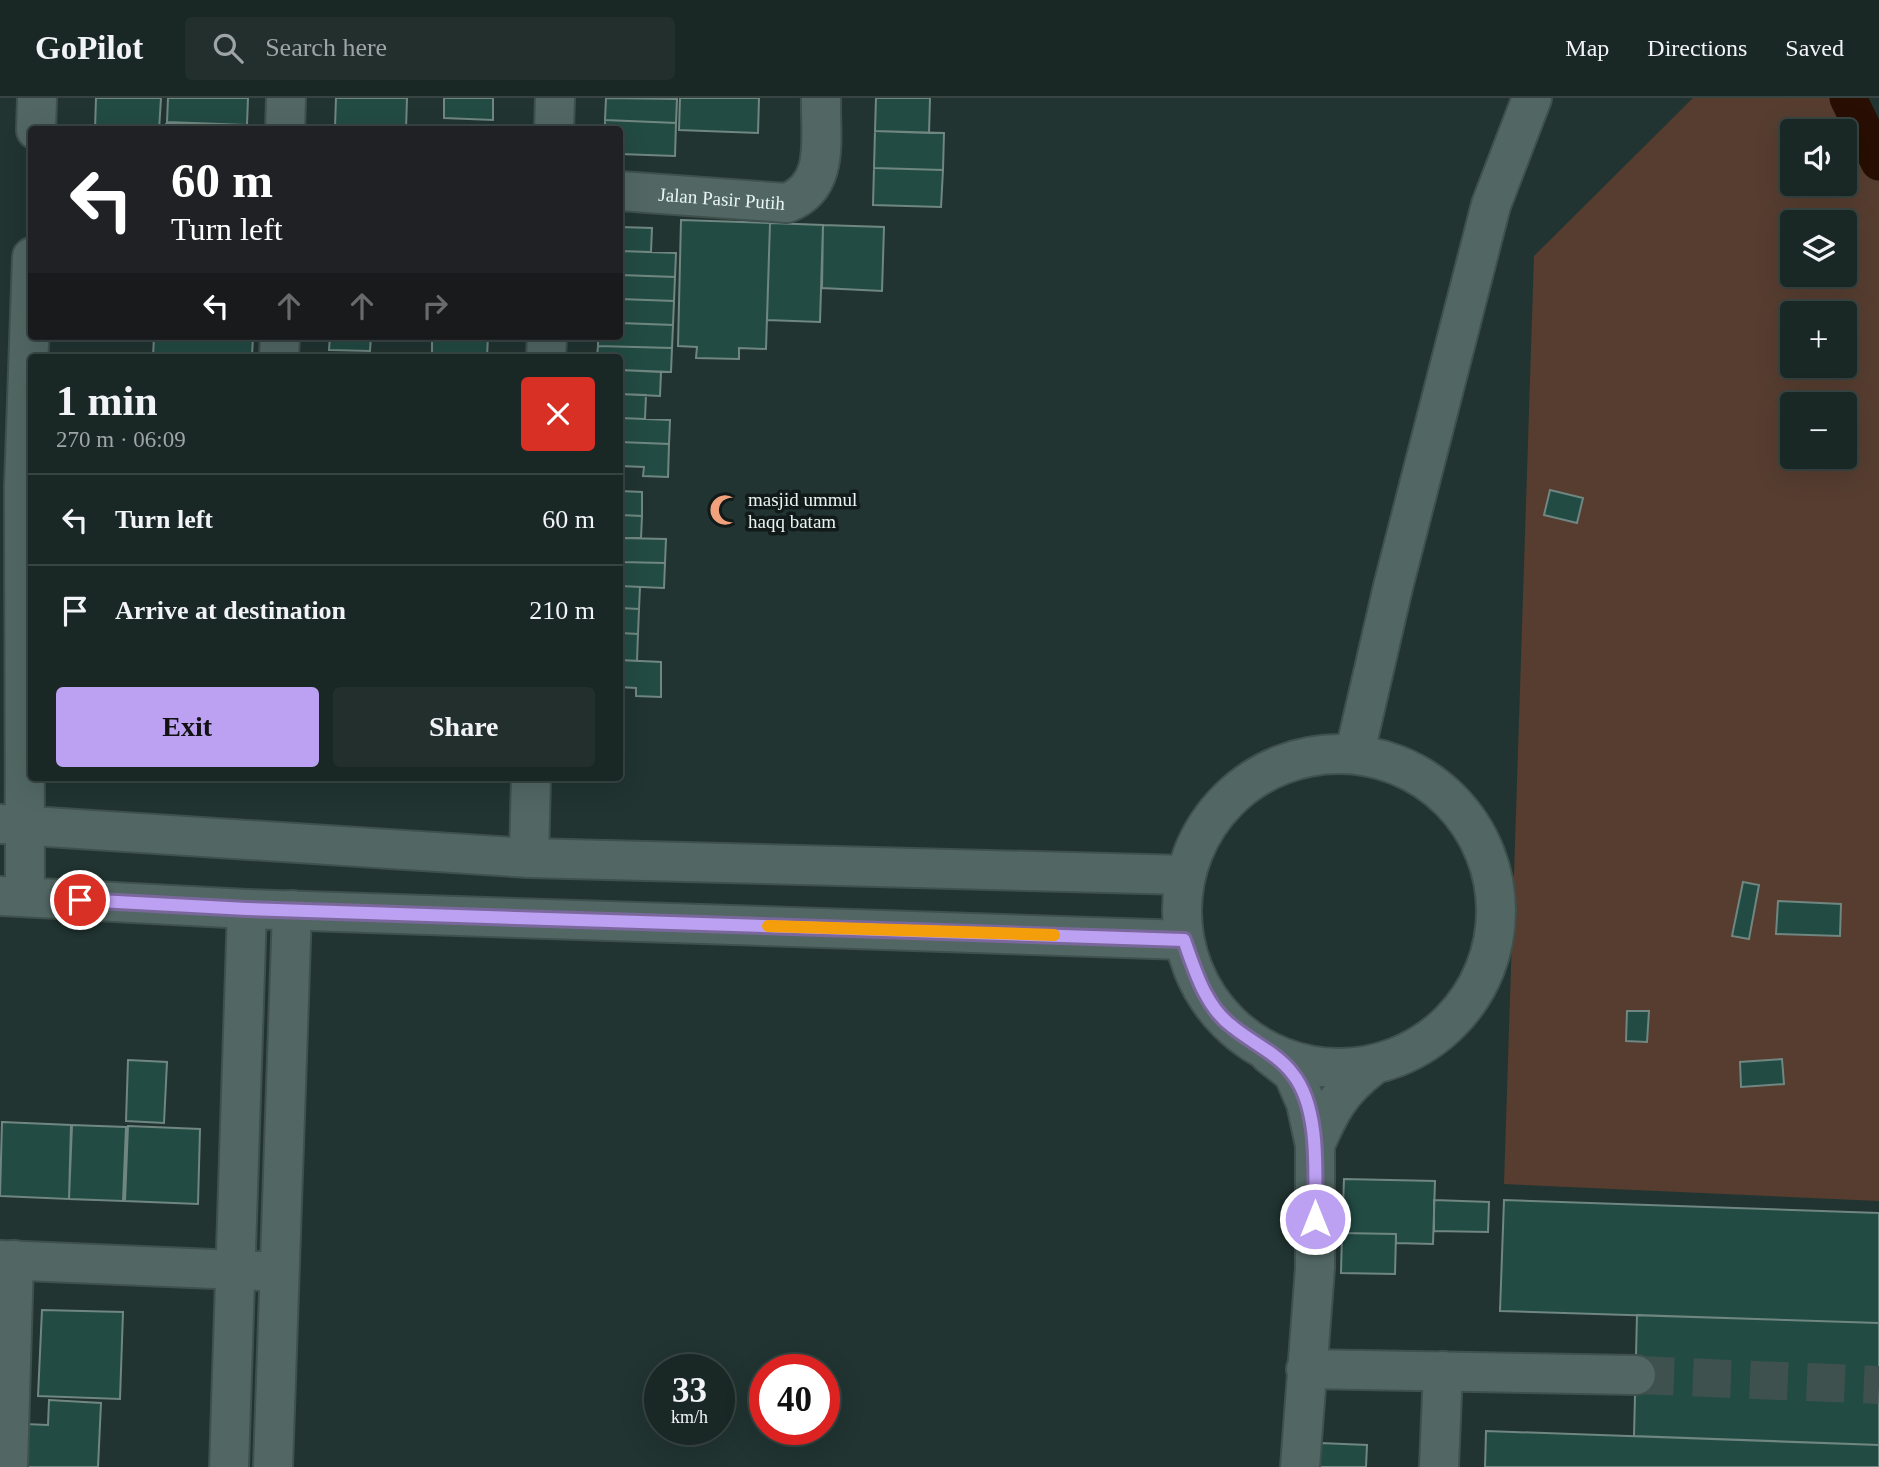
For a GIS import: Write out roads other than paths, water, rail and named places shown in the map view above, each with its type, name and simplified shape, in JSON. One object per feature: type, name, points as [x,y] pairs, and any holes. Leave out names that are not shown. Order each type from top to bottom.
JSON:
[{"type":"street","points":[[36,126],[37,98]]},
{"type":"street","points":[[285,126],[286,98]]},
{"type":"street","points":[[554,126],[555,98]]},
{"type":"street","name":"Jalan Pasir Putih","points":[[623,191],[787,203],[802,197],[813,186],[819,168],[821,98]]},
{"type":"street","points":[[1355,752],[1393,587],[1491,205],[1532,98]]},
{"type":"street","points":[[28,327],[19,486],[13,897],[247,909],[1184,940]]},
{"type":"street","points":[[1300,1467],[1315,1268],[1315,1145],[1306,1104],[1293,1073],[1229,1025],[1200,986],[1184,940],[1185,875],[1202,832],[1230,796],[1266,769],[1309,755],[1355,752],[1408,768],[1454,801],[1485,848],[1497,903],[1490,958],[1464,1008],[1423,1046],[1371,1067],[1346,1086],[1329,1113],[1315,1145]]},
{"type":"street","points":[[529,858],[531,781]]},
{"type":"street","points":[[13,824],[529,858],[1185,875]]},
{"type":"street","points":[[229,1467],[247,909]]},
{"type":"street","points":[[273,1467],[292,910]]},
{"type":"street","points":[[1268,1053],[1315,1068],[1371,1067]]},
{"type":"street","points":[[8,1467],[7,1260],[279,1271]]},
{"type":"street","points":[[1306,1369],[1636,1375]]},
{"type":"street","points":[[1439,1467],[1443,1371]]},
{"type":"waterway","points":[[1848,98],[1879,162]]},
{"type":"tunnel","points":[[1636,1375],[1879,1385]]},
{"type":"place","name":"masjid ummul haqq batam","points":[[725,510]]}]
